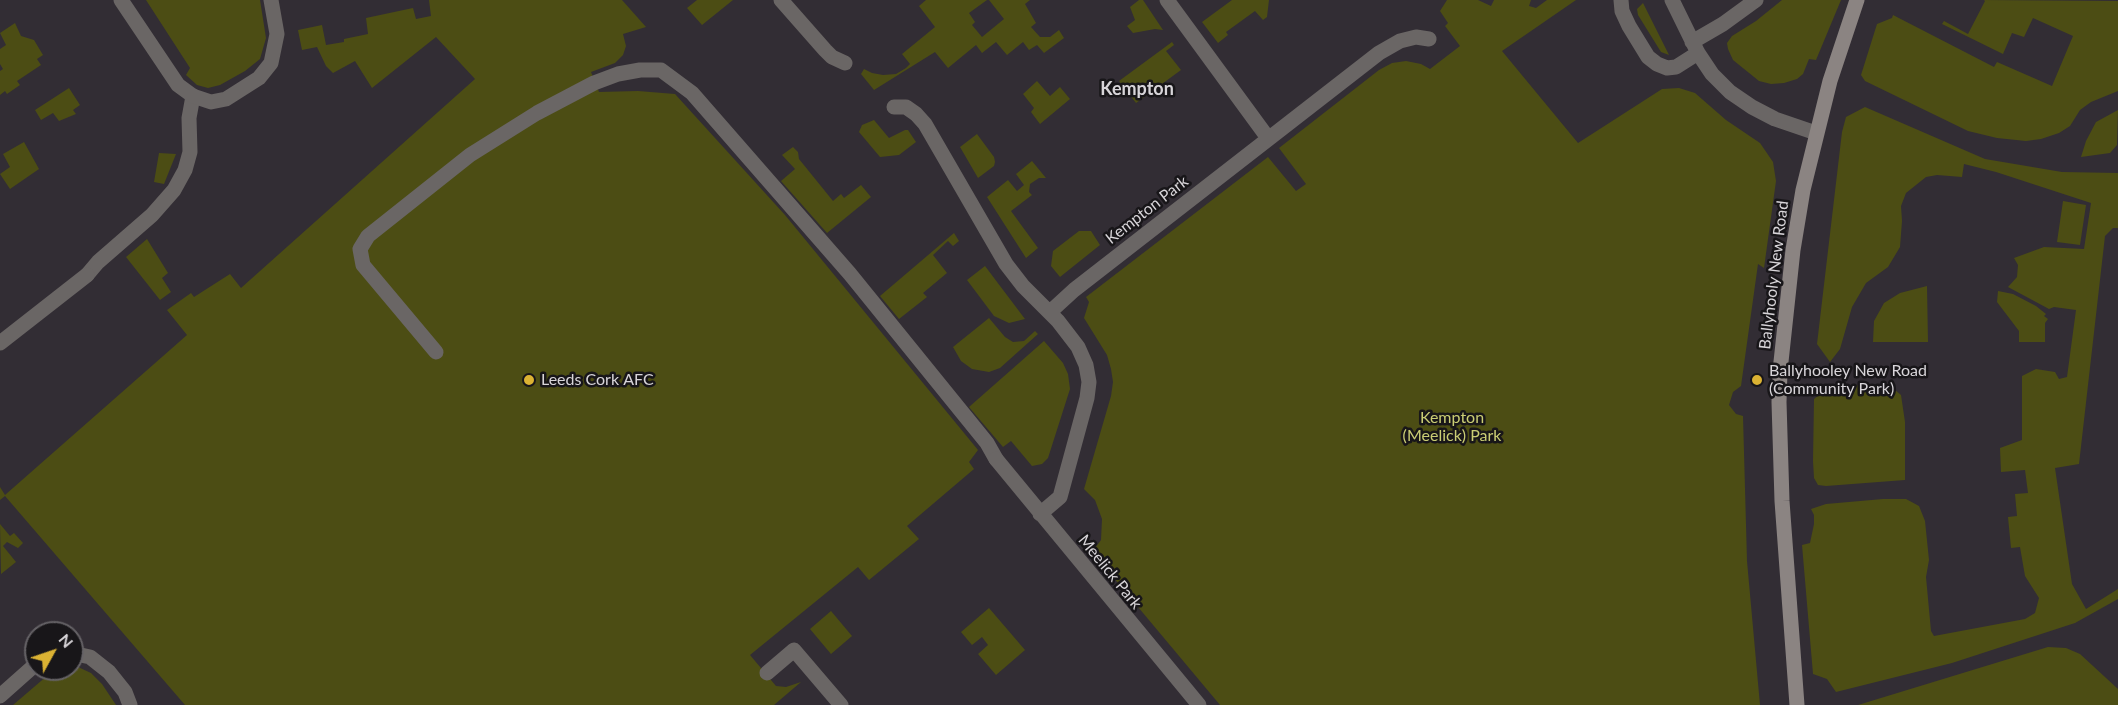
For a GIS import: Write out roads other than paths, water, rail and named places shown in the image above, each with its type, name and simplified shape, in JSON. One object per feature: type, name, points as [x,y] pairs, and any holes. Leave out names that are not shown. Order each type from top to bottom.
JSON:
[{"type":"main road","name":"Ballyhooly New Road","points":[[1797,705],[1782,501],[1779,402],[1785,311],[1803,190],[1830,81],[1857,0]]},
{"type":"street","points":[[121,0],[178,85],[193,96],[211,102],[226,99],[259,78],[271,63],[277,34],[271,0]]},
{"type":"street","points":[[781,0],[832,57],[845,63]]},
{"type":"street","points":[[1167,0],[1268,138]]},
{"type":"street","points":[[1620,0],[1629,26],[1648,57],[1667,68],[1676,67],[1723,24],[1756,0]]},
{"type":"street","points":[[1672,0],[1695,48],[1712,74],[1730,92],[1752,107],[1816,134]]},
{"type":"street","name":"Kempton Park","points":[[1050,312],[1074,290],[1379,53],[1400,40],[1416,37],[1429,39]]},
{"type":"street","name":"Meelick Park","points":[[436,352],[363,265],[360,249],[368,236],[470,155],[537,113],[594,83],[618,74],[640,70],[661,70],[692,93],[850,274],[987,443],[996,459],[1040,514],[1198,705]]},
{"type":"street","points":[[0,343],[87,275],[98,262],[152,215],[174,190],[185,170],[190,152],[190,109],[193,96]]},
{"type":"street","points":[[894,107],[906,107],[925,124],[1006,264],[1078,347],[1086,365],[1089,381],[1087,398],[1060,497],[1040,514]]},
{"type":"street","points":[[767,673],[794,650],[841,705]]},
{"type":"street","points":[[84,656],[90,657],[109,672],[125,692],[130,705]]},
{"type":"street","points":[[0,696],[24,675]]},
{"type":"place","name":"Leeds Cork AFC","points":[[529,380]]},
{"type":"place","name":"Ballyhooley New Road (Community Park)","points":[[1757,380]]},
{"type":"district","name":"Kempton","points":[[1137,89]]},
{"type":"park label","name":"Kempton (Meelick) Park","points":[[1452,427]]}]
